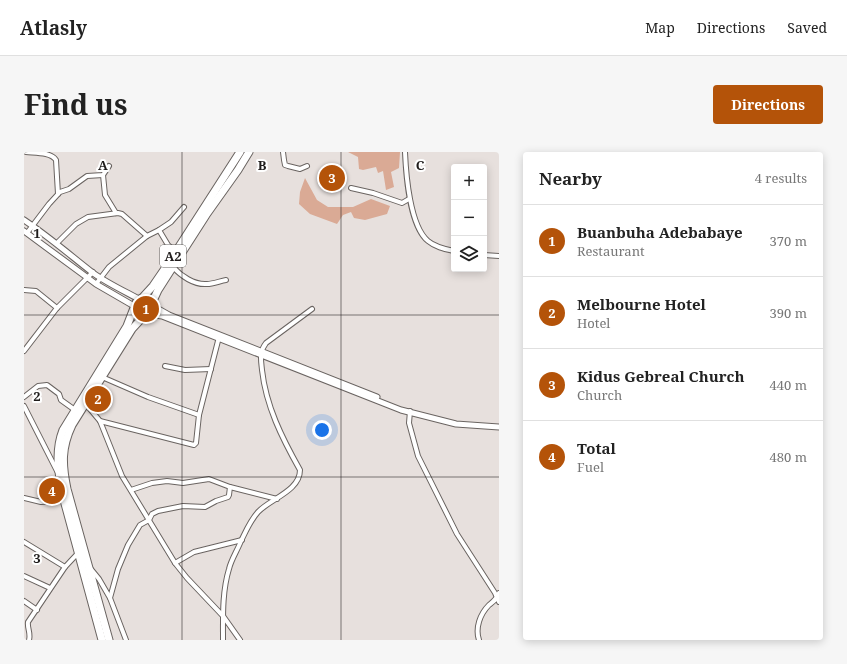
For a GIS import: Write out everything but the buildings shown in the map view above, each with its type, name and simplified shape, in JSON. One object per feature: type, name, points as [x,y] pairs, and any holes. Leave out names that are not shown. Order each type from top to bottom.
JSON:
[{"type":"highway","points":[[214,199],[240,152]]},
{"type":"highway","points":[[204,214],[249,152]]},
{"type":"highway","name":"A2","points":[[102,640],[62,476],[63,454],[66,439],[83,402],[128,326],[135,303],[154,286],[176,252],[204,214]]},
{"type":"highway","name":"A2","points":[[108,640],[88,564],[81,550],[64,500],[58,452],[60,438],[75,410],[102,377],[132,328],[147,315],[204,214]]},
{"type":"highway","points":[[140,298],[148,298],[152,304]]},
{"type":"highway","points":[[134,307],[138,314],[147,315]]},
{"type":"street","points":[[26,152],[48,154],[56,160],[58,194]]},
{"type":"street","points":[[283,152],[285,165],[300,169],[307,166]]},
{"type":"street","points":[[405,152],[409,199],[420,230],[427,241],[451,251]]},
{"type":"street","points":[[109,166],[103,175],[105,195],[116,213]]},
{"type":"street","points":[[103,175],[87,176],[58,194],[33,226],[26,232],[87,278],[134,307]]},
{"type":"street","points":[[351,188],[373,193],[402,203],[409,199]]},
{"type":"street","points":[[96,284],[109,267],[147,236],[171,222],[184,208]]},
{"type":"street","points":[[57,243],[76,224],[88,217],[116,213],[122,214],[147,236]]},
{"type":"street","points":[[24,220],[57,243],[100,277],[140,298]]},
{"type":"street","points":[[159,230],[168,245],[176,252]]},
{"type":"street","points":[[487,255],[499,256]]},
{"type":"street","points":[[173,267],[180,274],[196,283],[206,284],[226,280]]},
{"type":"street","points":[[24,351],[57,308],[93,272]]},
{"type":"street","points":[[24,290],[36,291],[57,308]]},
{"type":"street","points":[[152,304],[169,315],[219,337]]},
{"type":"street","points":[[223,640],[224,592],[229,569],[242,540],[251,521],[260,511],[295,484],[300,476],[300,470],[273,416],[265,392],[261,353],[266,344],[312,309]]},
{"type":"street","points":[[147,315],[162,316],[219,337],[401,410],[456,424],[499,427]]},
{"type":"street","points":[[100,421],[194,444],[197,441],[199,415],[219,337]]},
{"type":"street","points":[[165,366],[185,370],[211,369]]},
{"type":"street","points":[[102,377],[148,397],[199,415]]},
{"type":"street","points":[[24,397],[38,386],[47,385],[59,394],[60,400],[75,410]]},
{"type":"street","points":[[83,402],[100,421],[122,476],[175,563],[223,616],[240,640]]},
{"type":"street","points":[[24,406],[62,476]]},
{"type":"street","points":[[409,411],[409,423],[418,456],[457,534],[498,601]]},
{"type":"street","points":[[131,490],[152,483],[167,481],[183,483],[210,479],[230,487],[277,499]]},
{"type":"street","points":[[110,598],[118,569],[128,545],[140,525],[149,520],[152,514],[158,511],[183,506],[208,506],[216,501],[228,497],[230,495],[230,487]]},
{"type":"street","points":[[24,498],[41,502],[64,500]]},
{"type":"street","points":[[175,563],[194,552],[242,540]]},
{"type":"street","points":[[24,542],[65,567]]},
{"type":"street","points":[[30,640],[28,622],[65,567],[81,550]]},
{"type":"street","points":[[88,564],[110,598],[126,640]]},
{"type":"street","points":[[24,576],[50,588]]},
{"type":"street","points":[[498,601],[499,593]]},
{"type":"street","points":[[24,601],[37,610]]},
{"type":"street","points":[[479,640],[478,624],[489,605],[498,601]]},
{"type":"shaded area","points":[[348,152],[400,152],[399,168],[391,172],[394,187],[386,190],[383,171],[378,173],[376,167],[363,170],[359,169],[358,157]]},
{"type":"shaded area","points":[[305,178],[317,200],[328,207],[353,207],[371,199],[390,206],[387,214],[365,220],[354,218],[351,212],[343,215],[337,224],[310,214],[299,204],[300,192]]},
{"type":"place","name":"Kidus Gebreal Church","points":[[332,178]]},
{"type":"place","name":"Buanbuha Adebabaye","points":[[146,309]]},
{"type":"place","name":"Melbourne Hotel","points":[[98,399]]},
{"type":"place","name":"Total","points":[[52,491]]}]
